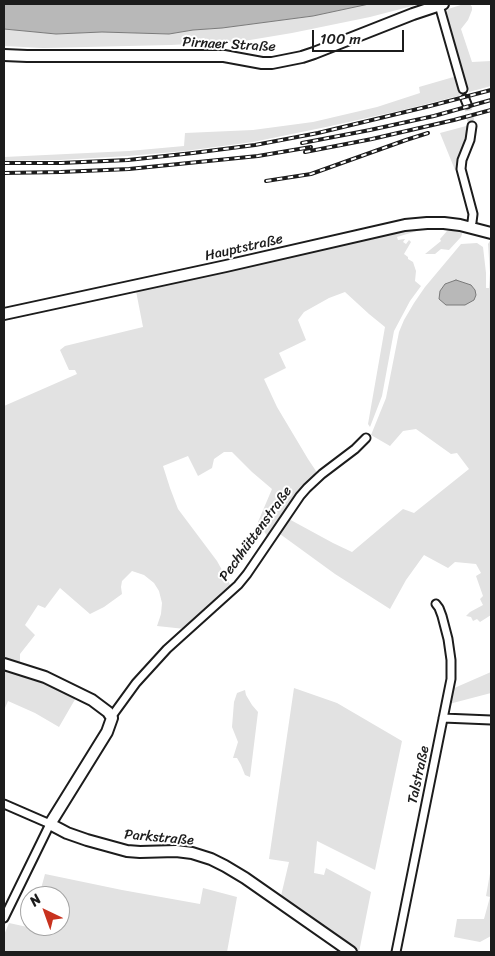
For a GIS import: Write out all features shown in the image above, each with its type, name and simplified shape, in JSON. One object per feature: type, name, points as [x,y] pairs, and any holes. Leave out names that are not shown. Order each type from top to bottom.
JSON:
[{"type":"street","name":"Pirnaer Straße","points":[[4,55],[224,56],[262,63],[272,62],[314,53],[441,4]]},
{"type":"street","points":[[441,4],[463,89]]},
{"type":"street","points":[[470,227],[473,214],[461,169],[462,160],[470,140],[472,126]]},
{"type":"street","name":"Hauptstraße","points":[[4,314],[405,225],[437,223],[460,225],[491,233]]},
{"type":"street","name":"Pechhüttenstraße","points":[[4,918],[50,824],[107,732],[112,718],[136,683],[168,649],[238,585],[306,488],[366,438]]},
{"type":"street","name":"Talstraße","points":[[396,952],[451,679],[451,660],[445,625],[440,608],[436,604]]},
{"type":"street","points":[[4,664],[45,677],[92,700],[112,718]]},
{"type":"street","points":[[444,718],[491,720]]},
{"type":"street","name":"Parkstraße","points":[[4,804],[67,833],[127,851],[176,851],[192,853],[211,859],[245,878],[351,952]]},
{"type":"shaded area","points":[[4,4],[369,4],[313,16],[169,34],[102,32],[56,34],[4,29]]},
{"type":"shaded area","points":[[369,4],[420,4],[370,17],[244,41],[43,48],[4,46],[4,29],[56,34],[102,32],[169,34],[313,16]]},
{"type":"shaded area","points":[[470,4],[472,7],[468,20],[461,29],[472,62],[491,61],[491,86],[469,92],[446,15],[448,9]]},
{"type":"shaded area","points":[[457,76],[462,95],[403,110],[253,142],[128,156],[4,161],[4,157],[129,151],[184,146],[185,133],[253,130],[313,122],[377,107],[420,93],[419,87]]},
{"type":"shaded area","points":[[470,125],[458,169],[455,170],[440,133]]},
{"type":"shaded area","points":[[413,228],[418,229],[417,231],[397,237],[398,240],[405,239],[403,242],[406,244],[409,240],[411,242],[404,254],[413,262],[416,271],[415,281],[421,286],[410,301],[394,331],[382,396],[370,427],[368,424],[385,327],[345,292],[329,298],[304,312],[298,320],[306,340],[279,353],[286,368],[264,379],[277,407],[318,474],[269,539],[258,522],[272,489],[232,452],[224,452],[214,459],[212,468],[198,476],[188,456],[163,466],[178,509],[217,561],[232,588],[185,629],[157,626],[162,603],[159,591],[154,583],[144,575],[132,571],[122,581],[122,594],[90,614],[60,588],[45,608],[38,605],[25,625],[35,635],[20,654],[20,663],[4,659],[4,406],[77,374],[75,370],[69,370],[60,350],[65,346],[143,327],[136,291]]},
{"type":"shaded area","points":[[450,230],[462,234],[449,250],[441,249],[435,254],[425,254],[441,241],[440,239]]},
{"type":"shaded area","points":[[491,239],[491,615],[480,622],[477,619],[473,621],[471,617],[466,616],[483,605],[480,599],[483,596],[476,576],[481,573],[476,564],[455,562],[448,568],[424,555],[406,580],[390,609],[335,574],[278,531],[287,518],[352,552],[403,509],[414,513],[469,469],[457,453],[451,454],[416,429],[403,431],[390,446],[371,435],[386,398],[399,332],[414,303],[461,244],[477,243],[483,247],[486,288],[489,288],[488,244]]},
{"type":"shaded area","points":[[456,280],[471,285],[476,295],[474,300],[465,305],[446,305],[439,299],[440,291],[445,284]]},
{"type":"shaded area","points":[[4,666],[77,696],[59,727],[35,713],[8,701],[4,708]]},
{"type":"shaded area","points":[[491,672],[491,693],[449,704],[452,689]]},
{"type":"shaded area","points":[[294,688],[337,703],[402,741],[375,870],[317,841],[314,873],[324,875],[326,868],[371,892],[359,952],[280,900],[289,862],[269,859]]},
{"type":"shaded area","points":[[245,690],[246,695],[258,712],[250,777],[245,775],[237,758],[233,758],[238,742],[232,727],[234,702],[237,693]]},
{"type":"shaded area","points":[[491,868],[491,936],[480,942],[454,937],[457,919],[484,919],[490,897],[486,896]]},
{"type":"shaded area","points":[[45,874],[200,904],[203,888],[237,897],[227,952],[4,952],[4,935],[9,923],[20,925],[20,936],[70,936],[70,886],[42,886]]},
{"type":"tunnel","points":[[467,104],[472,126]]},
{"type":"railway","points":[[4,163],[128,160],[255,145],[318,133],[491,90]]},
{"type":"railway","points":[[302,143],[434,116],[491,100]]},
{"type":"railway","points":[[305,152],[372,139],[491,110]]},
{"type":"railway","points":[[266,181],[311,174],[428,133]]},
{"type":"railway","points":[[4,173],[129,169],[258,156],[311,147]]}]
